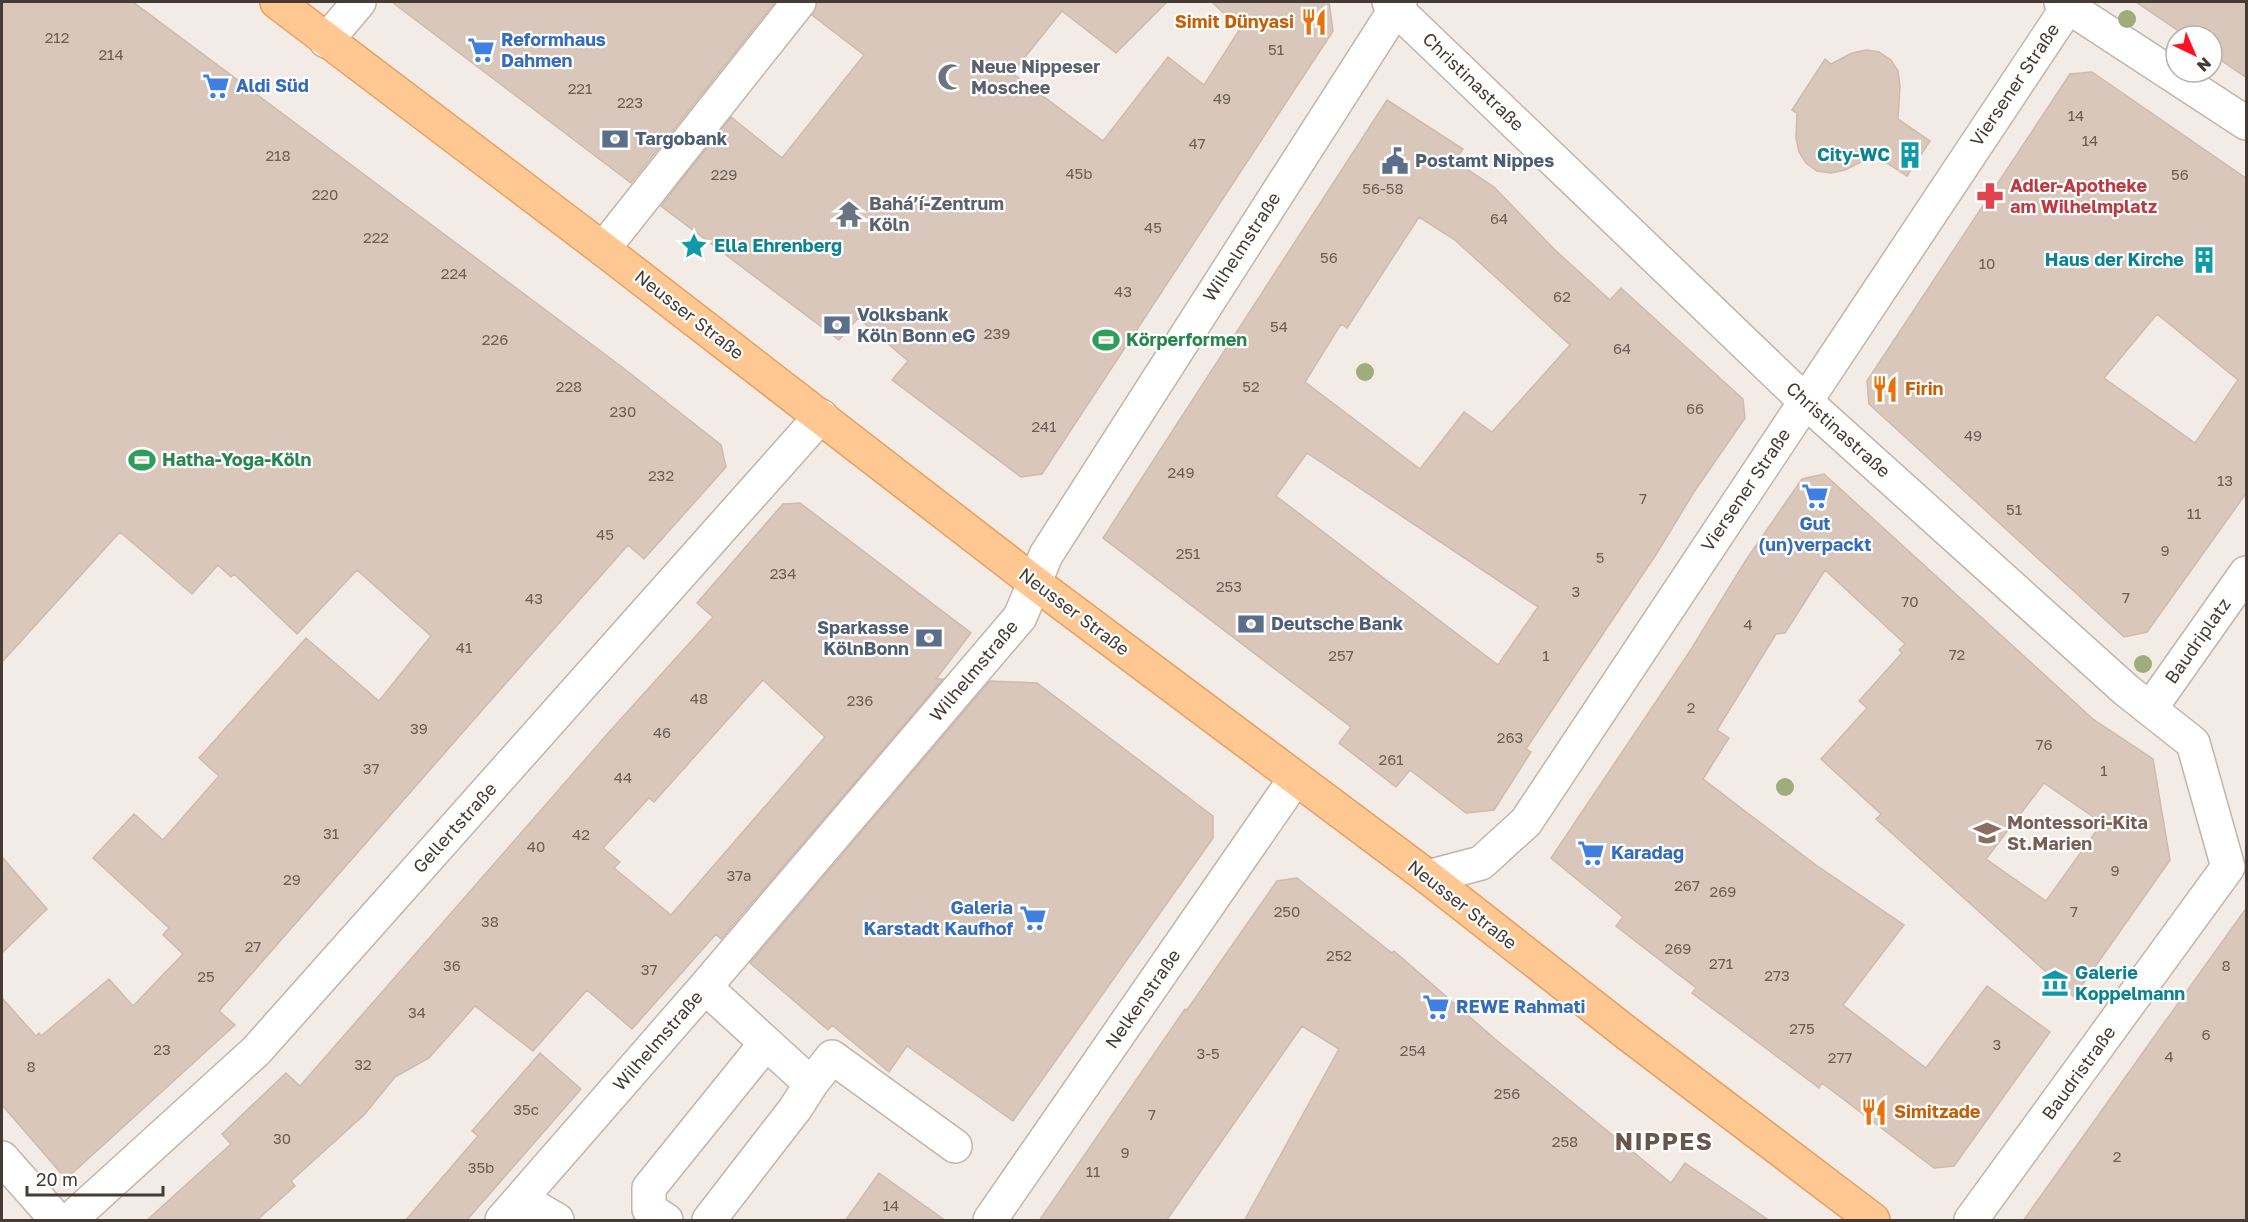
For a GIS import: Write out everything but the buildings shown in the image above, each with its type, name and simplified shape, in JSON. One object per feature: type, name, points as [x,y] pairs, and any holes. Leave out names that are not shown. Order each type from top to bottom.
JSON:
[{"type":"main road","name":"Neusser Straße","points":[[277,2],[821,416],[1035,583],[1428,877],[1628,1034],[1873,1221]]},
{"type":"street","points":[[326,41],[359,2]]},
{"type":"street","points":[[603,249],[799,2]]},
{"type":"street","points":[[2067,3],[2247,123]]},
{"type":"street","name":"Viersener Straße","points":[[1428,877],[1481,863],[1526,822],[2067,3]]},
{"type":"street","name":"Christinastraße","points":[[1395,4],[1806,401],[2126,690],[2193,743],[2237,866]]},
{"type":"street","name":"Wilhelmstraße","points":[[512,1210],[1020,617],[1046,555],[1395,4]]},
{"type":"street","name":"Gellertstraße","points":[[70,1221],[256,1052],[821,416]]},
{"type":"street","name":"Baudriplatz","points":[[2150,709],[2247,573]]},
{"type":"street","name":"Nelkenstraße","points":[[990,1221],[1295,778]]},
{"type":"street","name":"Baudristraße","points":[[1971,1221],[2237,866]]},
{"type":"street","points":[[705,987],[811,1083]]},
{"type":"street","points":[[666,1221],[649,1209],[649,1188],[766,1043]]},
{"type":"street","points":[[709,1221],[832,1057],[955,1146]]},
{"type":"street","points":[[2,1158],[57,1221]]},
{"type":"street","points":[[512,1210],[557,1221]]},
{"type":"place","name":"Simit Dünyasi","points":[[1314,22]]},
{"type":"place","name":"Reformhaus Dahmen","points":[[481,50]]},
{"type":"place","name":"Neue Nippeser Moschee","points":[[951,77]]},
{"type":"place","name":"Aldi Süd","points":[[216,86]]},
{"type":"place","name":"Targobank","points":[[615,139]]},
{"type":"place","name":"City-WC","points":[[1910,155]]},
{"type":"place","name":"Postamt Nippes","points":[[1395,161]]},
{"type":"place","name":"Adler-Apotheke am Wilhelmplatz","points":[[1990,196]]},
{"type":"place","name":"Bahá’í-Zentrum Köln","points":[[849,214]]},
{"type":"place","name":"Ella Ehrenberg","points":[[694,246]]},
{"type":"place","name":"Haus der Kirche","points":[[2204,260]]},
{"type":"place","name":"Volksbank Köln Bonn eG","points":[[837,325]]},
{"type":"place","name":"Körperformen","points":[[1106,340]]},
{"type":"place","name":"Firin","points":[[1885,389]]},
{"type":"place","name":"Hatha-Yoga-Köln","points":[[142,460]]},
{"type":"place","name":"Gut (un)verpackt","points":[[1815,496]]},
{"type":"place","name":"Deutsche Bank","points":[[1251,624]]},
{"type":"place","name":"Sparkasse KölnBonn","points":[[929,638]]},
{"type":"place","name":"Montessori-Kita St.Marien","points":[[1987,833]]},
{"type":"place","name":"Karadag","points":[[1591,853]]},
{"type":"place","name":"Galeria Karstadt Kaufhof","points":[[1033,918]]},
{"type":"place","name":"Galerie Koppelmann","points":[[2055,983]]},
{"type":"place","name":"REWE Rahmati","points":[[1436,1007]]},
{"type":"place","name":"Simitzade","points":[[1874,1112]]},
{"type":"district","name":"NIPPES","points":[[1664,1142]]}]
